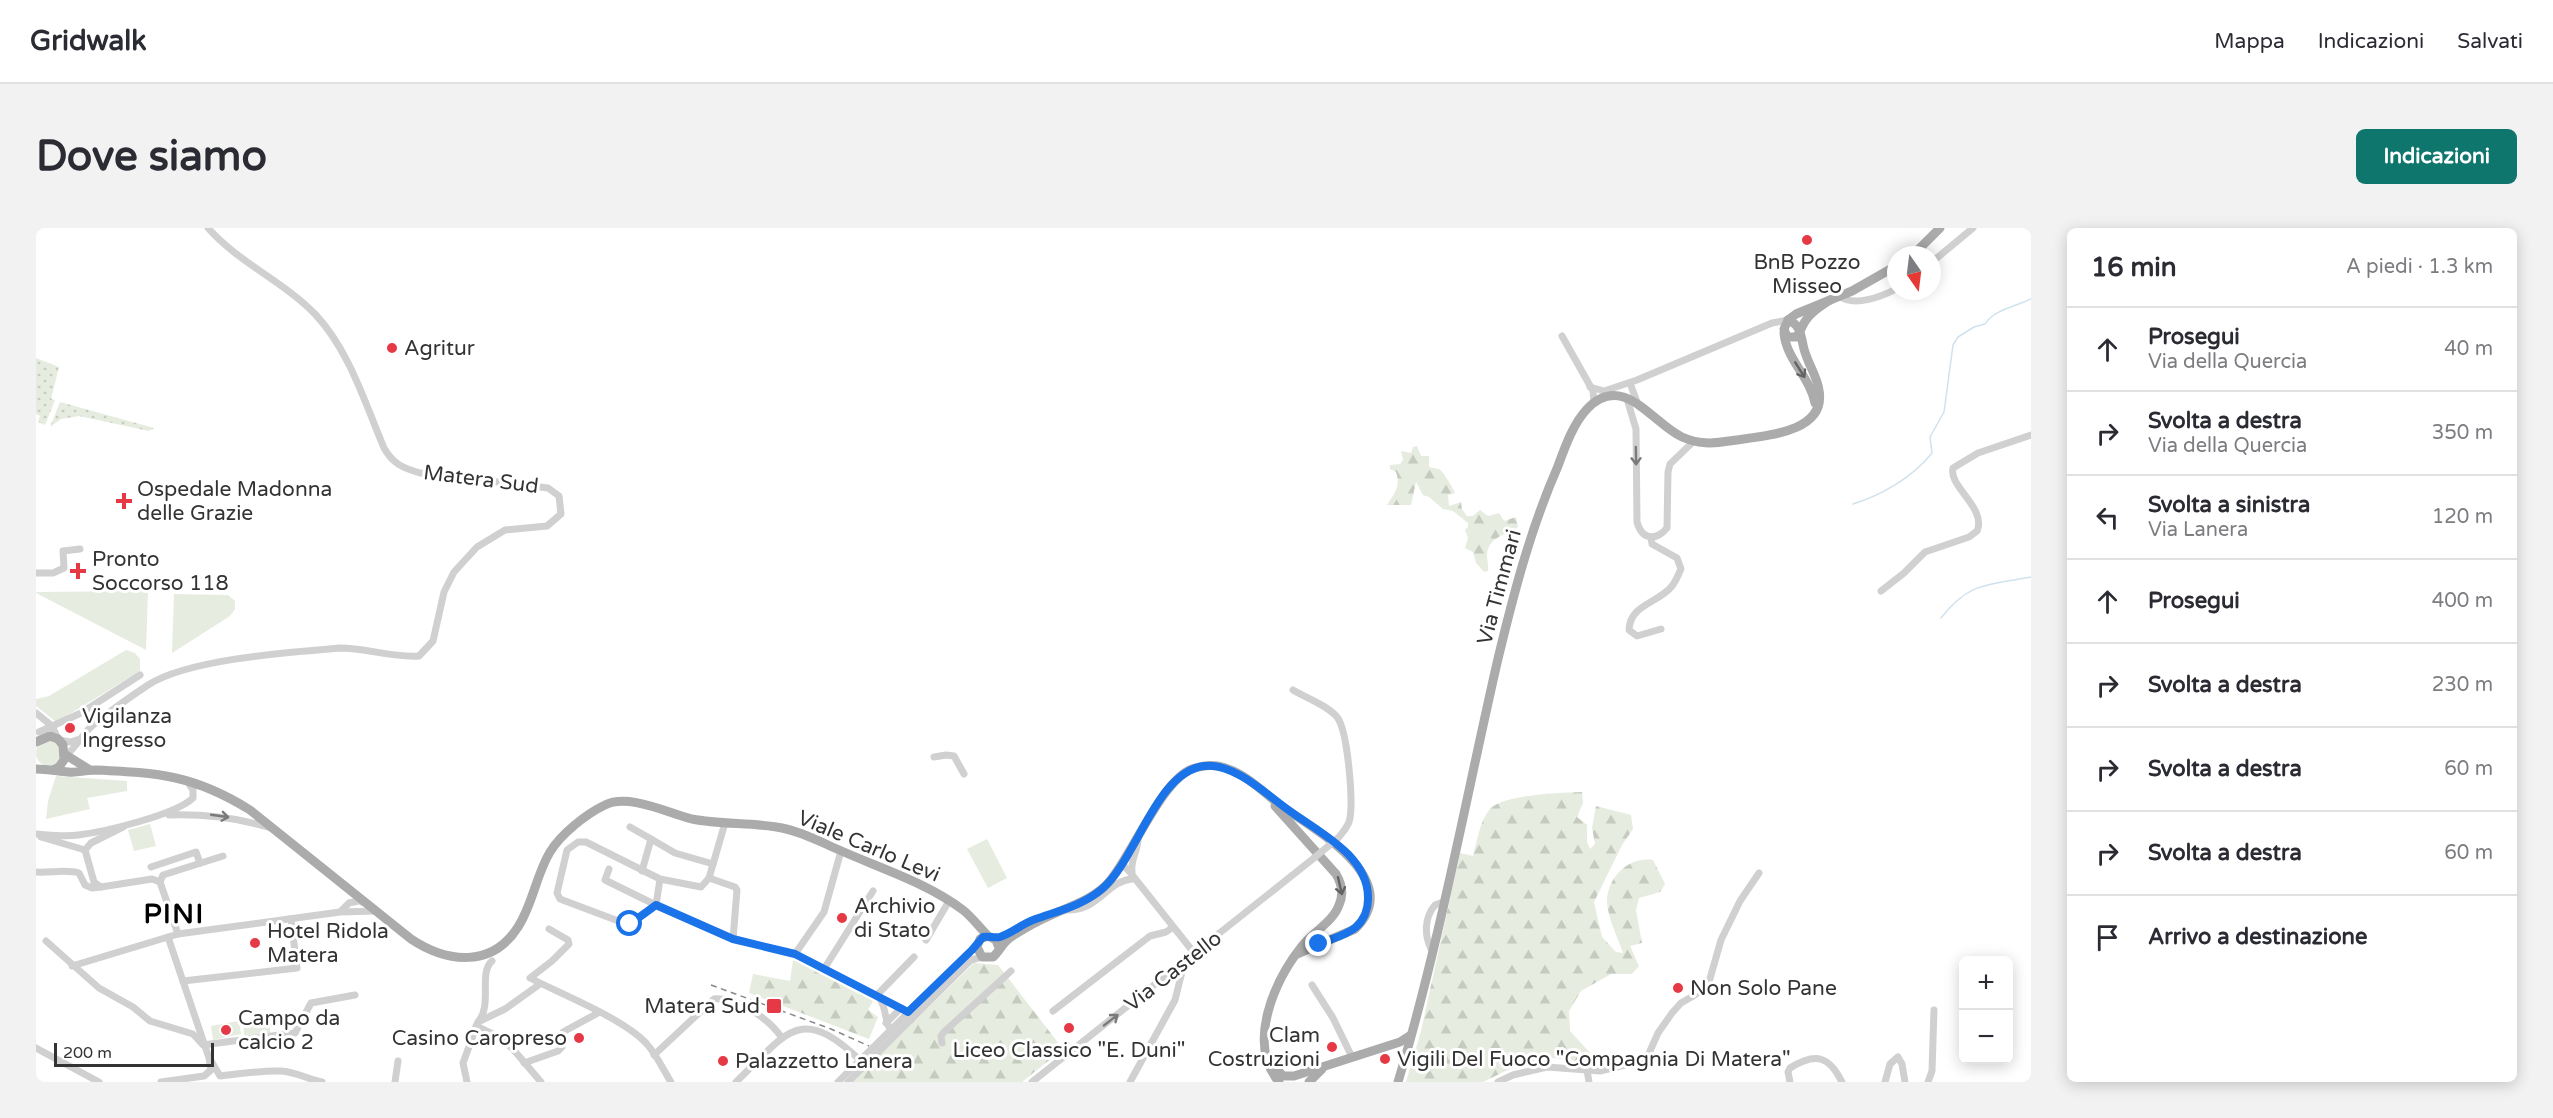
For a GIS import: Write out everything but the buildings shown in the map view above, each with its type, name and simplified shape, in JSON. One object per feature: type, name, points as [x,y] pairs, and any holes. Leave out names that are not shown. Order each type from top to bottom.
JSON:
[{"type":"main road","points":[[1922,246],[1940,228]]},
{"type":"main road","points":[[1816,408],[1813,393],[1788,351],[1785,327],[1796,314],[1887,272]]},
{"type":"main road","points":[[1785,327],[1789,338],[1794,338],[1812,313],[1834,298]]},
{"type":"main road","points":[[1594,403],[1612,397],[1632,400],[1680,436],[1694,441],[1714,443],[1802,426],[1816,408],[1820,392],[1815,374],[1804,352],[1800,331],[1795,323],[1785,327]]},
{"type":"main road","name":"Via Timmari","points":[[1398,1082],[1432,951],[1516,584],[1542,503],[1566,445],[1586,411],[1594,403]]},
{"type":"main road","points":[[37,740],[50,736],[58,739],[66,755],[90,770]]},
{"type":"main road","points":[[53,770],[59,766],[66,755]]},
{"type":"main road","points":[[978,943],[991,937],[1001,936],[1032,920],[1064,910],[1094,896],[1110,880],[1174,782],[1191,770],[1204,766],[1227,768],[1342,849],[1359,865],[1368,884],[1368,905],[1361,922],[1355,929],[1297,954]]},
{"type":"main road","name":"Viale Carlo Levi","points":[[38,767],[69,772],[90,770],[156,773],[226,795],[274,829],[424,947],[450,957],[477,957],[500,946],[519,926],[551,851],[558,842],[607,804],[630,801],[687,817],[725,823],[780,827],[796,831],[892,871],[950,901],[966,912],[991,937]]},
{"type":"main road","points":[[1263,793],[1328,863],[1341,882],[1342,897],[1336,913],[1303,945],[1287,968],[1271,1004],[1265,1034],[1266,1057],[1271,1078],[1279,1082]]},
{"type":"main road","points":[[973,920],[978,943],[977,950],[982,957],[993,957],[1008,939],[1048,916]]},
{"type":"main road","points":[[991,937],[999,948]]},
{"type":"main road","points":[[1265,1034],[1271,1058],[1278,1073],[1283,1076],[1294,1076],[1405,1040],[1412,1033]]},
{"type":"main road","points":[[1394,1044],[1401,1047],[1405,1058]]},
{"type":"main road","points":[[1309,1082],[1317,1071],[1332,1063]]},
{"type":"street","name":"Matera Sud","points":[[80,739],[92,726],[150,684],[190,669],[216,663],[340,648],[361,648],[396,656],[419,656],[433,641],[444,592],[454,572],[477,548],[505,530],[547,526],[561,514],[559,496],[548,488],[420,473],[404,468],[391,460],[339,347],[327,328],[314,313],[237,257],[208,228]]},
{"type":"street","points":[[1941,255],[1973,228]]},
{"type":"street","points":[[1834,298],[1854,301],[1887,293]]},
{"type":"street","points":[[1590,387],[1604,391],[1630,383],[1772,323],[1785,327]]},
{"type":"street","points":[[1562,336],[1590,387],[1594,403]]},
{"type":"street","points":[[1630,383],[1636,429],[1637,522],[1641,533],[1651,538],[1667,528],[1670,464],[1694,441]]},
{"type":"street","points":[[1881,591],[1925,552],[1969,537],[1977,531],[1978,519],[1964,492],[1952,477],[1953,468],[1978,453],[2031,435]]},
{"type":"street","points":[[1651,538],[1652,544],[1658,549],[1677,558],[1681,569],[1672,587],[1636,612],[1630,621],[1629,630],[1637,636],[1661,629]]},
{"type":"street","points":[[36,573],[59,572],[64,568],[63,551],[80,549]]},
{"type":"street","points":[[37,740],[52,726],[81,713],[140,675]]},
{"type":"street","name":"Via Castello","points":[[1032,1082],[1314,858],[1338,838],[1350,820],[1348,761],[1340,723],[1335,715],[1293,690]]},
{"type":"street","points":[[39,715],[52,726],[58,739],[70,742],[80,739]]},
{"type":"street","points":[[37,740],[39,715]]},
{"type":"street","points":[[66,755],[73,750],[80,739]]},
{"type":"street","points":[[934,757],[954,756],[964,774]]},
{"type":"street","points":[[36,834],[80,835],[164,815],[185,806],[193,798],[193,790],[187,781]]},
{"type":"street","points":[[164,815],[207,814],[240,819],[274,829]]},
{"type":"street","points":[[85,850],[91,843],[130,823]]},
{"type":"street","points":[[660,879],[656,905],[630,924],[560,899],[557,886],[567,850],[578,842],[586,842],[660,879],[701,887],[709,878],[725,823]]},
{"type":"street","points":[[630,827],[675,853],[713,864]]},
{"type":"street","points":[[36,834],[56,843],[77,846],[85,850],[94,882],[100,887]]},
{"type":"street","points":[[1134,879],[1131,863],[1139,846],[1138,837]]},
{"type":"street","points":[[642,871],[651,839]]},
{"type":"street","points":[[795,954],[824,912],[841,851]]},
{"type":"street","points":[[151,867],[196,852],[200,863]]},
{"type":"street","points":[[178,934],[160,882],[163,875],[223,856]]},
{"type":"street","points":[[1119,867],[1125,867],[1195,954]]},
{"type":"street","points":[[609,869],[605,880],[656,905],[733,939],[795,954],[901,1008],[910,1016]]},
{"type":"street","points":[[36,872],[53,873],[71,870],[79,873],[85,885],[92,888],[152,879],[160,882]]},
{"type":"street","points":[[1498,1082],[1513,1075],[1547,1067],[1607,1070],[1648,1058],[1658,1033],[1672,1013],[1681,1002],[1709,982],[1721,940],[1740,902],[1759,873]]},
{"type":"street","points":[[709,878],[735,887],[737,890],[733,939]]},
{"type":"street","points":[[1064,910],[1091,905],[1120,881],[1134,879]]},
{"type":"street","points":[[349,888],[349,903]]},
{"type":"street","points":[[824,969],[873,891]]},
{"type":"street","points":[[340,912],[349,903],[363,900]]},
{"type":"street","points":[[356,911],[363,900]]},
{"type":"street","points":[[926,940],[950,901]]},
{"type":"street","points":[[72,966],[178,934],[340,912],[378,912]]},
{"type":"street","points":[[183,981],[297,968],[291,919]]},
{"type":"street","points":[[1053,1011],[1150,936],[1166,932],[1173,927]]},
{"type":"street","points":[[549,929],[568,940],[569,945],[552,962],[530,978],[635,1033],[654,1055],[671,1082]]},
{"type":"street","points":[[168,937],[203,1045],[220,1076],[281,1071],[302,1074],[306,1080],[322,1082]]},
{"type":"street","points":[[45,940],[72,966],[99,987],[133,1007],[150,1022],[193,1034],[203,1045]]},
{"type":"street","points":[[910,1016],[978,943]]},
{"type":"street","points":[[1130,1082],[1175,1000],[1178,982],[1186,961],[1186,944]]},
{"type":"street","points":[[877,996],[914,957]]},
{"type":"street","points":[[838,1082],[863,1062],[971,960],[982,957]]},
{"type":"street","points":[[467,1082],[463,1063],[476,1026],[485,1009],[486,974],[492,961]]},
{"type":"street","points":[[942,1043],[940,1039],[944,1032],[1011,971]]},
{"type":"street","points":[[476,1026],[540,984]]},
{"type":"street","points":[[1312,985],[1333,1018],[1352,1056]]},
{"type":"street","points":[[203,1045],[296,1033],[310,1003],[355,995]]},
{"type":"street","points":[[877,996],[893,1032]]},
{"type":"street","points":[[654,1055],[714,999],[744,1007],[765,1020],[782,1038]]},
{"type":"street","points":[[848,1082],[877,1044],[887,1022],[901,1008]]},
{"type":"street","points":[[1928,1082],[1932,1071],[1934,1010]]},
{"type":"street","points":[[524,1063],[558,1051],[562,1047],[563,1032],[598,1013]]},
{"type":"street","points":[[476,1026],[499,1037],[513,1049],[541,1082]]},
{"type":"street","points":[[736,1082],[782,1038],[796,1029],[809,1028],[841,1042],[863,1062]]},
{"type":"street","points":[[877,1044],[893,1032]]},
{"type":"street","points":[[36,1048],[99,1082]]},
{"type":"street","points":[[1885,1082],[1890,1064],[1898,1057],[1902,1064],[1905,1082]]},
{"type":"street","points":[[161,1082],[208,1074],[211,1070],[209,1058]]},
{"type":"street","points":[[1790,1082],[1788,1072],[1790,1068],[1815,1058],[1834,1066],[1842,1082]]},
{"type":"street","points":[[395,1082],[398,1061]]},
{"type":"street","points":[[1587,1070],[1589,1082]]},
{"type":"green space","points":[[36,358],[59,367],[51,399],[55,400],[45,425],[38,422],[40,416],[36,414]]},
{"type":"green space","points":[[60,402],[154,428],[149,431],[79,416],[61,419],[50,427]]},
{"type":"green space","points":[[1417,446],[1421,456],[1429,456],[1429,467],[1441,470],[1452,487],[1455,493],[1448,495],[1449,506],[1461,502],[1462,509],[1467,516],[1473,516],[1480,510],[1488,516],[1499,513],[1504,521],[1516,517],[1518,527],[1498,537],[1490,545],[1487,556],[1488,571],[1484,572],[1476,563],[1473,552],[1465,548],[1468,538],[1465,530],[1468,523],[1453,511],[1443,509],[1429,497],[1423,495],[1416,482],[1411,505],[1387,505],[1398,482],[1396,472],[1390,469],[1390,465],[1400,464],[1403,460],[1401,451],[1411,453],[1413,447]]},
{"type":"green space","points":[[148,591],[146,650],[36,593],[37,592]]},
{"type":"green space","points":[[174,594],[228,595],[235,601],[235,609],[230,616],[172,653]]},
{"type":"green space","points":[[126,650],[135,653],[140,659],[140,671],[60,720],[55,721],[36,706],[36,699],[49,696]]},
{"type":"green space","points":[[49,740],[58,744],[62,753],[58,762],[49,766],[40,762],[36,753],[40,744]]},
{"type":"green space","points":[[56,776],[127,781],[127,791],[87,798],[90,809],[46,819],[48,801]]},
{"type":"green space","points":[[1582,792],[1583,803],[1577,817],[1587,825],[1587,842],[1590,849],[1595,844],[1592,828],[1596,806],[1631,815],[1633,829],[1622,845],[1594,902],[1602,937],[1616,952],[1623,953],[1611,922],[1607,902],[1615,877],[1621,870],[1636,861],[1653,860],[1665,884],[1660,892],[1639,898],[1636,910],[1642,943],[1630,946],[1639,966],[1632,974],[1611,974],[1581,991],[1569,1011],[1570,1031],[1593,1056],[1593,1063],[1553,1058],[1522,1063],[1483,1082],[1406,1082],[1421,1031],[1460,853],[1473,856],[1484,818],[1498,803],[1534,795]]},
{"type":"green space","points":[[150,824],[156,846],[134,851],[128,830]]},
{"type":"green space","points":[[987,839],[1007,878],[988,888],[967,849]]},
{"type":"green space","points":[[793,960],[873,1001],[868,1010],[878,1017],[869,1039],[749,993],[753,974],[790,981]]},
{"type":"green space","points":[[974,963],[998,965],[1063,1049],[1022,1082],[852,1082]]},
{"type":"green space","points":[[270,1019],[270,1033],[244,1036],[243,1021]]},
{"type":"green space","name":"Campo da calcio 2","points":[[239,1021],[241,1034],[213,1040],[211,1026]]},
{"type":"waterway","points":[[1853,504],[1875,496],[1896,484],[1916,470],[1932,453],[1930,437],[1944,412],[1953,345],[1958,337],[1974,327],[1985,324],[1999,312],[2031,299]]},
{"type":"waterway","points":[[1941,618],[1951,606],[1971,591],[1992,584],[2031,577]]},
{"type":"railway","points":[[711,985],[831,1029],[869,1046]]},
{"type":"place","name":"BnB Pozzo Misseo","points":[[1807,240]]},
{"type":"place","name":"Agritur","points":[[392,348]]},
{"type":"place","name":"Ospedale Madonna delle Grazie","points":[[124,501]]},
{"type":"place","name":"Pronto Soccorso 118","points":[[78,571]]},
{"type":"place","name":"Vigilanza Ingresso","points":[[70,728]]},
{"type":"place","name":"Archivio di Stato","points":[[842,918]]},
{"type":"place","name":"Hotel Ridola Matera","points":[[255,943]]},
{"type":"place","name":"Non Solo Pane","points":[[1678,988]]},
{"type":"place","name":"Matera Sud","points":[[774,1006]]},
{"type":"place","name":"Liceo Classico \"E. Duni\"","points":[[1069,1028]]},
{"type":"place","name":"Campo da calcio 2","points":[[226,1030]]},
{"type":"place","name":"Casino Caropreso","points":[[579,1038]]},
{"type":"place","name":"Clam Costruzioni","points":[[1332,1047]]},
{"type":"place","name":"Vigili Del Fuoco \"Compagnia Di Matera\"","points":[[1385,1059]]},
{"type":"place","name":"Palazzetto Lanera","points":[[723,1061]]},
{"type":"district","name":"PINI","points":[[174,914]]},
{"type":"route","points":[[630,924],[656,905],[733,939],[795,954],[908,1012],[983,937],[1001,936],[1032,920],[1078,904],[1104,888],[1174,782],[1182,774],[1191,770],[1204,766],[1215,766],[1237,773],[1331,840],[1359,865],[1364,873],[1369,896],[1361,922],[1355,929],[1319,944]]}]
